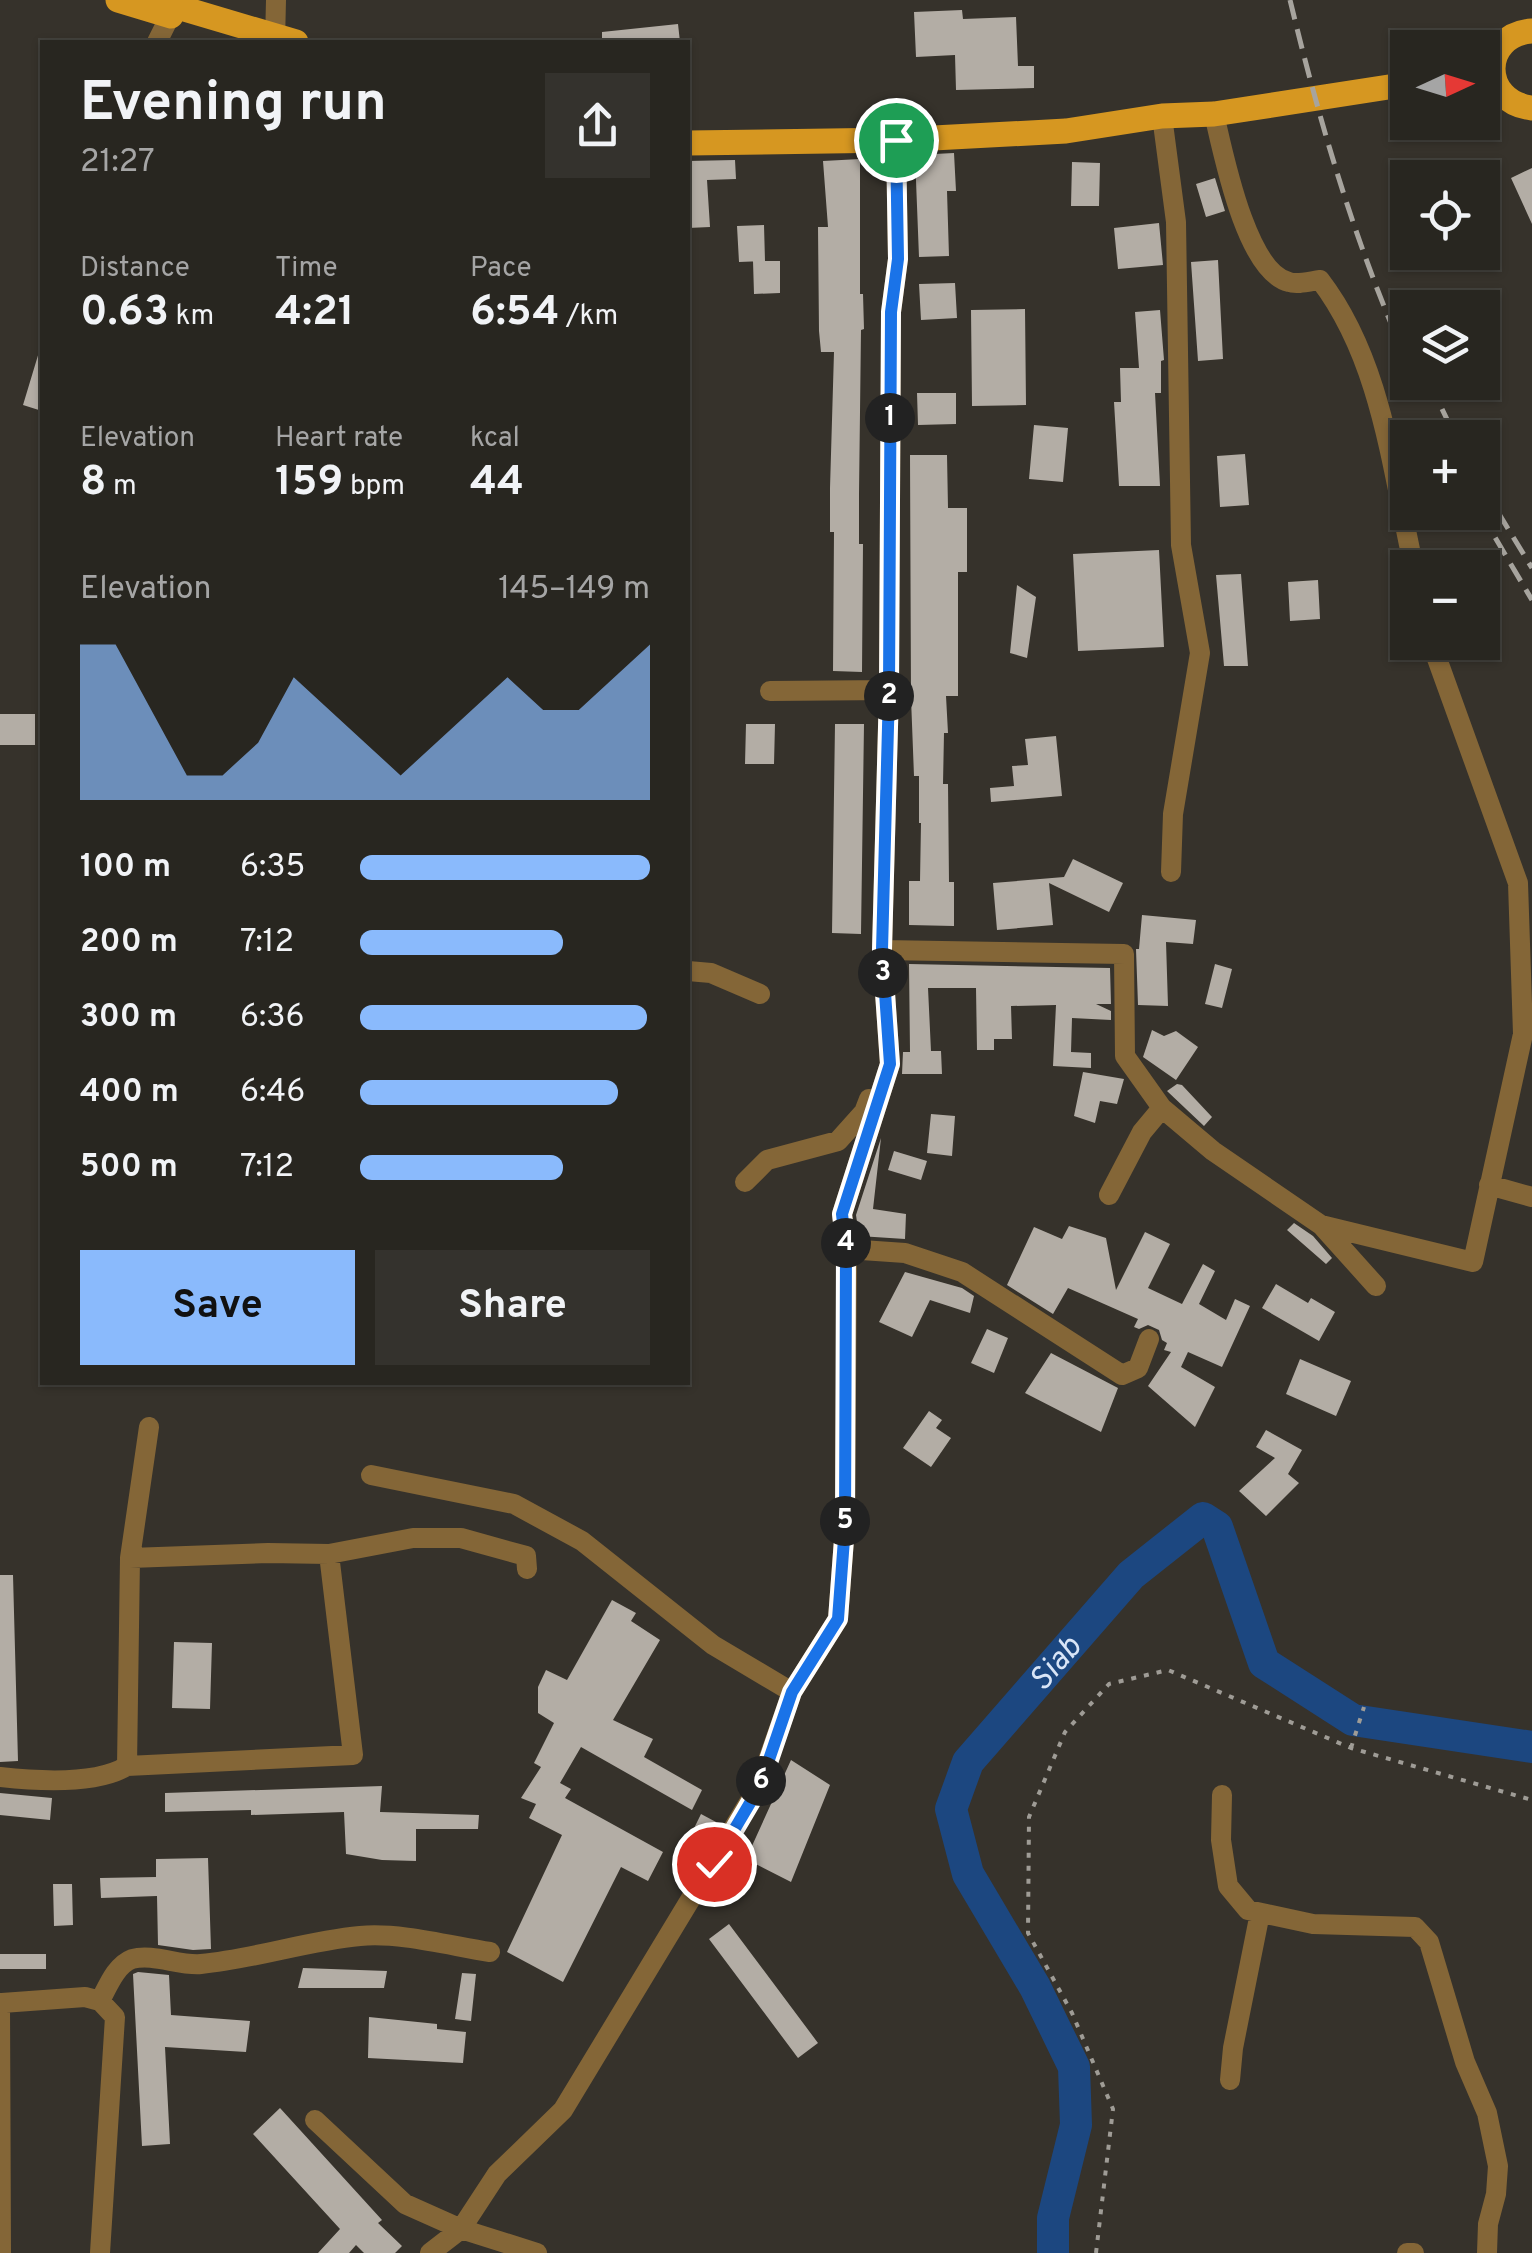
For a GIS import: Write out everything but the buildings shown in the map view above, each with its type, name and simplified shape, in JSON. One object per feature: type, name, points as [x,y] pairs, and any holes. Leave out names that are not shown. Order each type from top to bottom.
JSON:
[{"type":"main road","points":[[118,0],[162,8],[211,8],[283,40]]},
{"type":"main road","points":[[1500,45],[1530,28]]},
{"type":"main road","points":[[690,143],[896,140],[1066,131],[1162,116],[1214,114],[1390,87]]},
{"type":"street","points":[[276,0],[283,40]]},
{"type":"street","points":[[157,40],[162,8]]},
{"type":"street","points":[[1214,114],[1228,173],[1248,230],[1268,270],[1289,283],[1320,280],[1339,304],[1371,376],[1410,550]]},
{"type":"street","points":[[1162,116],[1176,222],[1181,545],[1200,652],[1173,814],[1171,872]]},
{"type":"street","points":[[746,1182],[767,1160],[838,1141],[864,1112],[881,1064],[889,690],[891,312],[898,259],[896,140]]},
{"type":"street","points":[[1321,1225],[1472,1262],[1522,1034],[1518,882],[1438,660]]},
{"type":"street","points":[[770,690],[889,690]]},
{"type":"street","points":[[882,950],[1124,954],[1125,1056],[1162,1108],[1213,1152],[1321,1225],[1376,1286]]},
{"type":"street","points":[[430,2253],[461,2229],[497,2174],[563,2110],[760,1786],[792,1692],[838,1619],[845,1526],[846,1249],[842,1214],[890,1064],[882,950]]},
{"type":"street","points":[[690,971],[711,973],[760,994]]},
{"type":"street","points":[[1109,1195],[1142,1132],[1162,1108]]},
{"type":"street","points":[[1490,1185],[1532,1197]]},
{"type":"street","points":[[846,1249],[905,1252],[962,1272],[1122,1375],[1138,1368],[1149,1339]]},
{"type":"street","points":[[127,1766],[130,1558],[149,1427]]},
{"type":"street","points":[[371,1475],[514,1504],[582,1542],[714,1645],[792,1692]]},
{"type":"street","points":[[130,1558],[329,1554],[413,1538],[461,1538],[526,1556],[527,1569]]},
{"type":"street","points":[[0,1777],[38,1781],[113,1774],[127,1766],[353,1755],[329,1554]]},
{"type":"street","points":[[1222,1795],[1220,1840],[1228,1886],[1248,1910],[1313,1924],[1415,1927],[1430,1942],[1465,2062],[1487,2113],[1498,2166],[1488,2224],[1488,2253]]},
{"type":"street","points":[[1230,2080],[1260,1913]]},
{"type":"street","points":[[100,2001],[121,1966],[132,1959],[225,1962],[364,1935],[490,1952]]},
{"type":"street","points":[[1,2253],[1,2003],[84,1997],[100,2001],[115,2017],[100,2253]]},
{"type":"street","points":[[315,2120],[405,2204],[461,2229],[537,2253]]},
{"type":"path","points":[[1096,2253],[1113,2109],[1072,2013],[1028,1933],[1029,1816],[1065,1732],[1110,1684],[1168,1670],[1351,1748],[1532,1800]]},
{"type":"path","points":[[1351,1748],[1364,1707]]},
{"type":"waterway","name":"Siab","points":[[1053,2253],[1053,2218],[1076,2125],[1074,2067],[1035,1987],[968,1874],[951,1809],[968,1762],[1131,1575],[1203,1518],[1217,1527],[1264,1663],[1353,1720],[1532,1747]]},
{"type":"railway","points":[[1290,0],[1341,184],[1390,321]]},
{"type":"railway","points":[[1438,400],[1447,420]]},
{"type":"railway","points":[[1500,516],[1532,568]]},
{"type":"railway","points":[[1491,530],[1532,600]]},
{"type":"route","points":[[714,1864],[760,1786],[792,1692],[838,1619],[845,1526],[846,1249],[842,1214],[890,1064],[882,950],[889,690],[891,312],[898,259],[896,140]]}]
